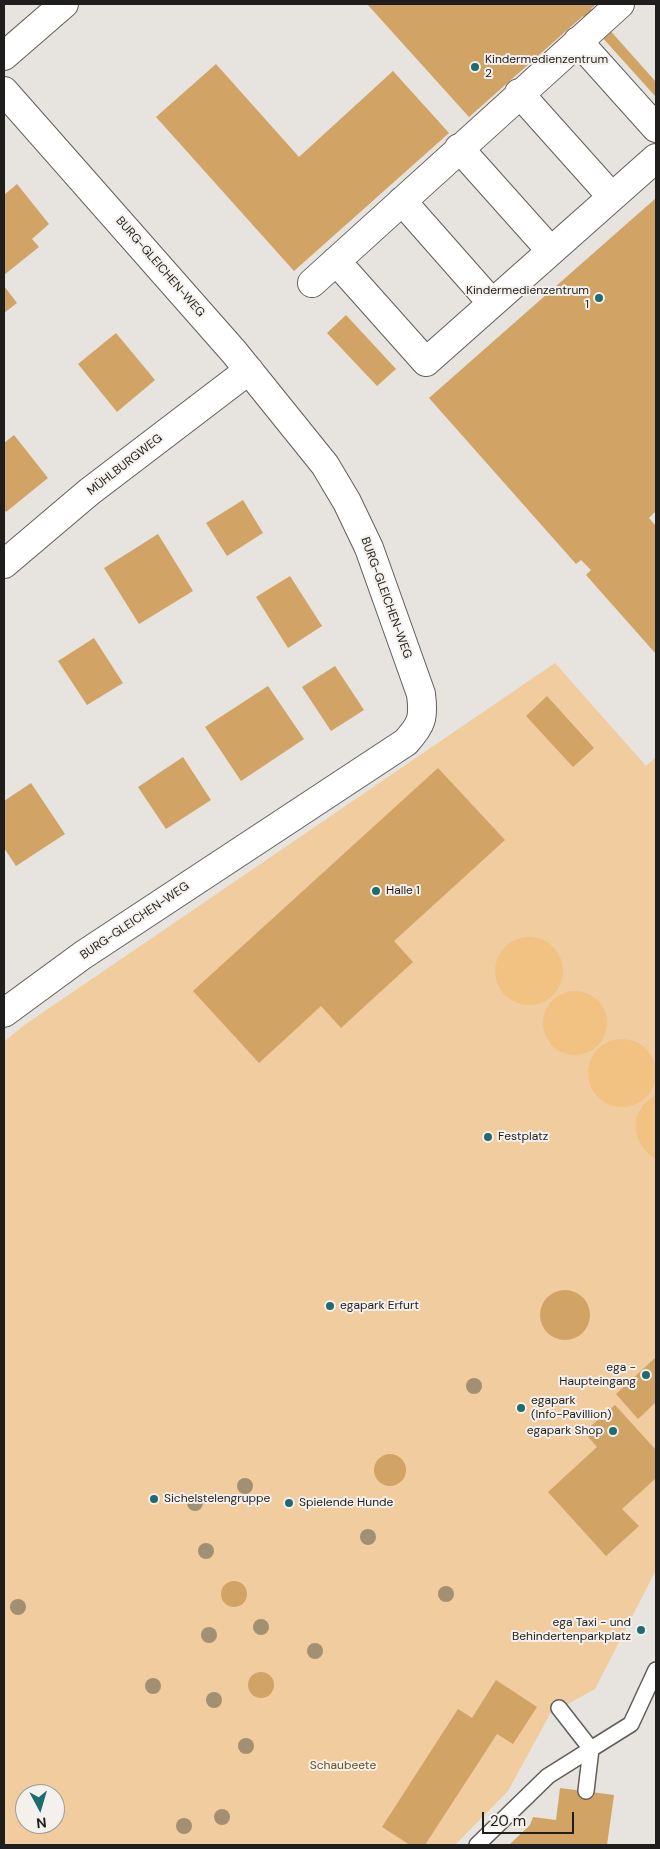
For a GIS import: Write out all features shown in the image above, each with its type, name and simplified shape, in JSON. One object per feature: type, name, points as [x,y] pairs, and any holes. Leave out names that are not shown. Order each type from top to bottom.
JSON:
[{"type":"street","points":[[4,56],[64,4]]},
{"type":"street","points":[[312,283],[519,93],[620,4]]},
{"type":"street","points":[[578,41],[656,128]]},
{"type":"street","name":"BURG-GLEICHEN-WEG","points":[[4,91],[249,370],[325,465],[347,502],[369,548],[421,694],[423,710],[420,726],[406,742],[83,955],[4,1013]]},
{"type":"street","points":[[519,93],[612,197]]},
{"type":"street","points":[[459,148],[551,251]]},
{"type":"street","points":[[336,261],[426,362],[656,158]]},
{"type":"street","points":[[402,201],[492,303]]},
{"type":"street","name":"MÜHLBURGWEG","points":[[4,564],[89,492],[249,370]]},
{"type":"lane","points":[[477,1845],[548,1776],[631,1724],[656,1670]]},
{"type":"lane","points":[[559,1708],[591,1749],[586,1791]]},
{"type":"green space","name":"egapark Erfurt","points":[[555,663],[646,766],[656,757],[656,1570],[595,1689],[550,1714],[508,1791],[455,1845],[4,1845],[4,1042],[23,1026]]},
{"type":"shaded area","points":[[529,937],[542,940],[553,947],[560,958],[563,971],[560,984],[553,995],[542,1002],[529,1005],[516,1002],[505,995],[498,984],[495,971],[498,958],[505,947],[516,940]]},
{"type":"shaded area","points":[[569,991],[581,991],[598,1000],[605,1011],[607,1023],[605,1035],[598,1046],[581,1055],[569,1055],[557,1050],[548,1041],[543,1029],[543,1017],[548,1005],[557,996]]},
{"type":"shaded area","points":[[622,1039],[635,1042],[646,1049],[653,1060],[656,1073],[653,1086],[646,1097],[635,1104],[622,1107],[609,1104],[598,1097],[591,1086],[588,1073],[591,1060],[598,1049],[609,1042]]},
{"type":"shaded area","points":[[656,1095],[656,1159],[647,1153],[641,1145],[636,1127],[641,1109],[647,1101]]},
{"type":"building","name":"Kindermedienzentrum 2","points":[[367,4],[596,4],[591,9],[656,82],[656,97],[583,16],[469,117]]},
{"type":"building","points":[[216,64],[299,157],[393,71],[449,133],[294,271],[156,117]]},
{"type":"building","points":[[17,184],[49,224],[32,239],[39,247],[4,275],[4,195]]},
{"type":"building","name":"Kindermedienzentrum 1","points":[[656,198],[656,511],[649,518],[656,526],[656,654],[586,575],[591,570],[581,560],[576,564],[429,398]]},
{"type":"building","points":[[4,286],[17,303],[4,313]]},
{"type":"building","points":[[346,315],[396,369],[377,386],[327,333]]},
{"type":"building","points":[[116,333],[155,380],[117,412],[78,364]]},
{"type":"building","points":[[14,435],[48,478],[6,512],[4,509],[4,443]]},
{"type":"building","points":[[243,500],[263,533],[227,556],[206,523]]},
{"type":"building","points":[[158,534],[193,591],[139,624],[104,568]]},
{"type":"building","points":[[290,576],[322,626],[288,648],[256,597]]},
{"type":"building","points":[[94,638],[123,683],[87,705],[58,661]]},
{"type":"building","points":[[335,666],[364,710],[331,731],[302,687]]},
{"type":"building","points":[[268,686],[304,739],[241,781],[205,727]]},
{"type":"building","points":[[547,696],[594,748],[573,767],[526,716]]},
{"type":"building","points":[[183,757],[211,800],[166,829],[138,787]]},
{"type":"building","name":"Halle 1","points":[[438,768],[505,840],[394,941],[413,962],[341,1028],[321,1006],[259,1063],[193,991]]},
{"type":"building","points":[[31,783],[65,834],[16,866],[4,848],[4,801]]},
{"type":"building","points":[[570,1290],[583,1297],[589,1305],[589,1325],[583,1333],[575,1339],[560,1340],[547,1333],[541,1325],[540,1310],[547,1297],[555,1291]]},
{"type":"building","name":"ega - Haupteingang","points":[[656,1357],[656,1402],[638,1419],[616,1394]]},
{"type":"building","points":[[615,1405],[656,1450],[656,1478],[622,1509],[639,1526],[606,1556],[548,1492],[597,1447],[584,1432]]},
{"type":"building","points":[[390,1454],[396,1455],[401,1459],[405,1464],[405,1476],[401,1481],[396,1485],[390,1486],[384,1485],[379,1481],[375,1476],[374,1470],[375,1464],[379,1459],[384,1455]]},
{"type":"building","points":[[234,1581],[243,1585],[247,1594],[243,1603],[234,1607],[225,1603],[221,1594],[225,1585]]},
{"type":"building","points":[[261,1672],[270,1676],[274,1685],[270,1694],[261,1698],[252,1694],[248,1685],[252,1676]]},
{"type":"building","points":[[496,1680],[537,1707],[513,1744],[497,1734],[425,1845],[410,1845],[382,1827],[458,1709],[472,1718]]},
{"type":"building","points":[[560,1788],[614,1795],[607,1845],[509,1845],[530,1825],[533,1817],[556,1820]]},
{"type":"place","name":"Kindermedienzentrum 2","points":[[475,67]]},
{"type":"place","name":"Kindermedienzentrum 1","points":[[599,298]]},
{"type":"place","name":"Halle 1","points":[[376,891]]},
{"type":"place","name":"Festplatz","points":[[488,1137]]},
{"type":"place","name":"egapark Erfurt","points":[[330,1306]]},
{"type":"place","name":"ega - Haupteingang","points":[[646,1375]]},
{"type":"place","name":"egapark (Info-Pavillion)","points":[[521,1408]]},
{"type":"place","name":"egapark Shop","points":[[613,1431]]},
{"type":"place","name":"Sichelstelengruppe","points":[[154,1499]]},
{"type":"place","name":"Spielende Hunde","points":[[289,1503]]},
{"type":"place","name":"ega Taxi - und Behindertenparkplatz","points":[[641,1630]]},
{"type":"park label","name":"Schaubeete","points":[[343,1766]]}]
